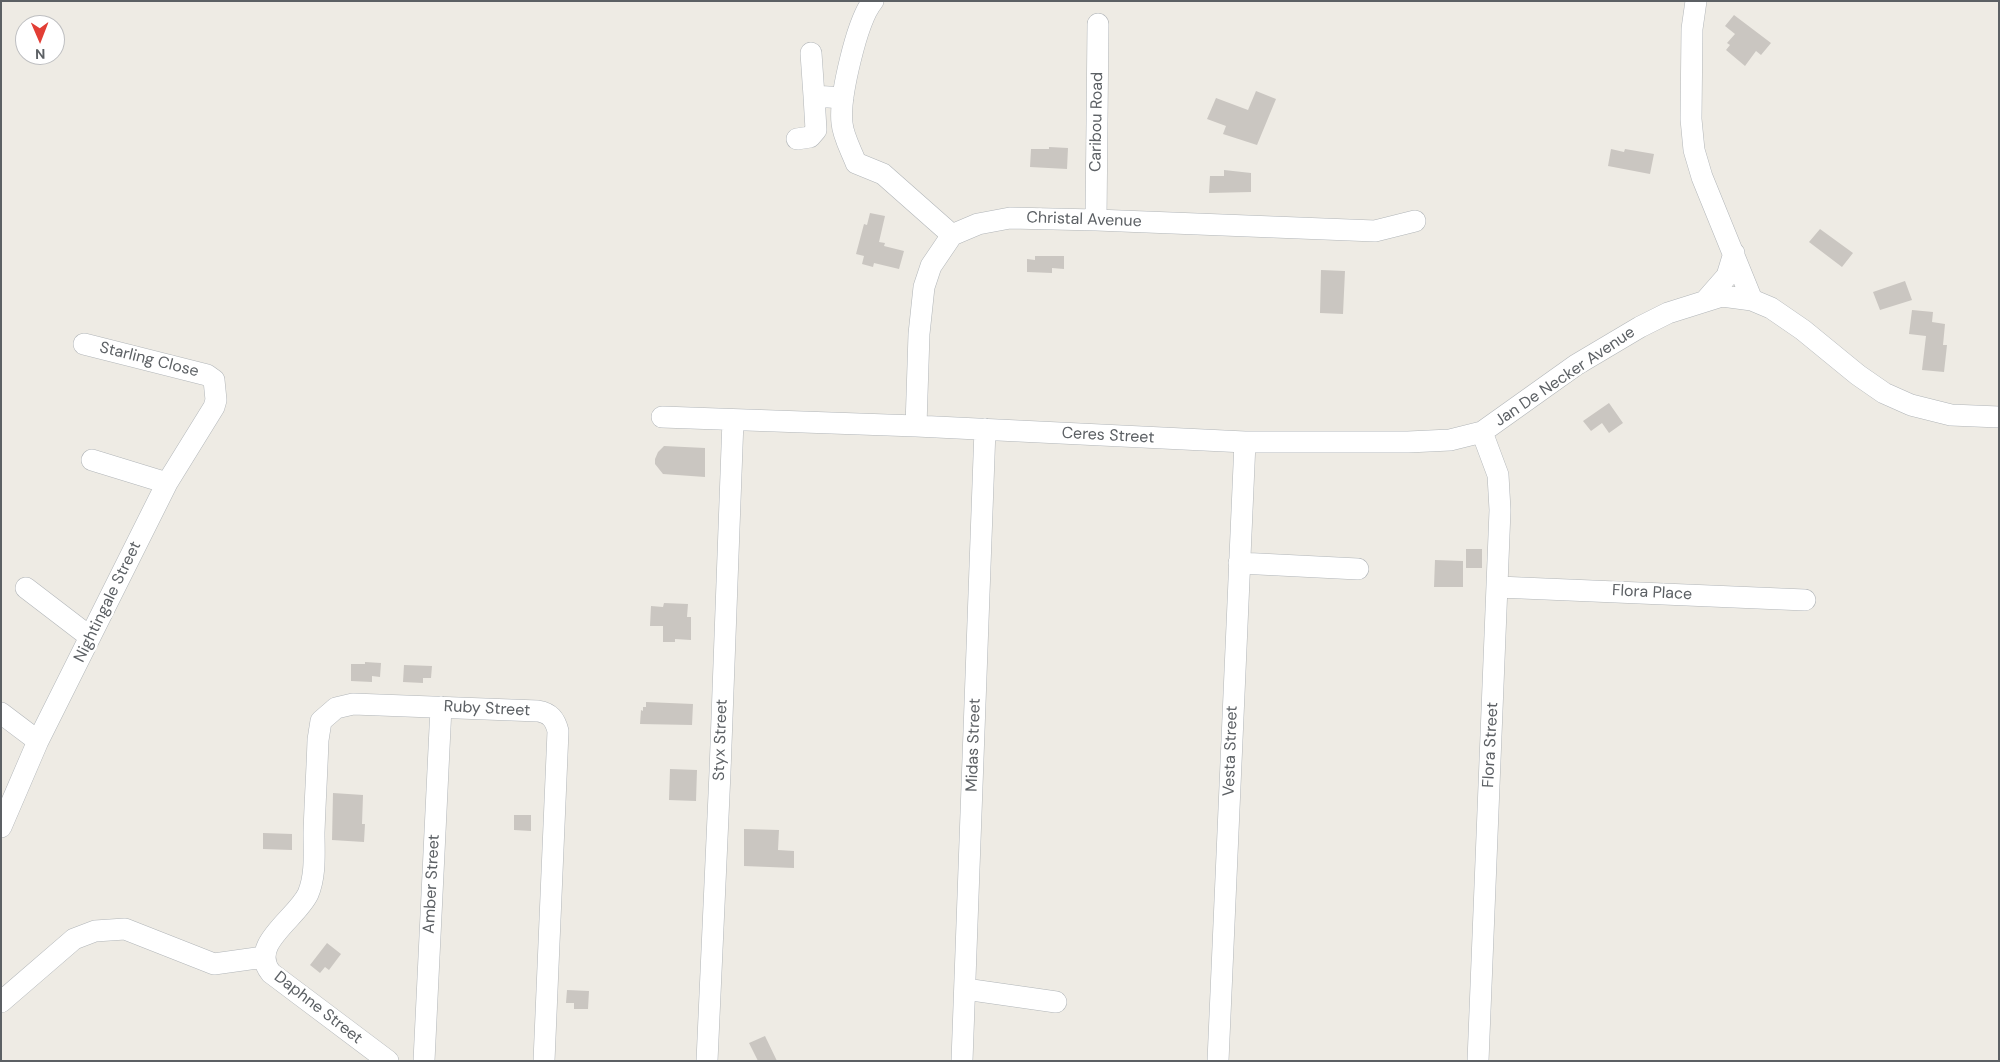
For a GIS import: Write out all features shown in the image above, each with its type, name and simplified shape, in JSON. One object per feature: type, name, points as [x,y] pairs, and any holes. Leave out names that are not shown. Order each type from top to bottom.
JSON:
[{"type":"street","points":[[874,1],[864,14],[860,27],[843,98],[842,125],[856,163],[882,174],[952,235],[931,266],[924,287],[919,334],[916,426]]},
{"type":"street","points":[[1696,1],[1692,29],[1691,119],[1694,150],[1700,172],[1752,300]]},
{"type":"street","name":"Caribou Road","points":[[1096,220],[1098,24]]},
{"type":"street","points":[[797,138],[810,137],[816,130],[811,52]]},
{"type":"street","points":[[814,96],[843,98]]},
{"type":"street","name":"Christal Avenue","points":[[952,235],[978,224],[995,220],[1096,220],[1375,231],[1415,221]]},
{"type":"street","points":[[1706,300],[1727,276],[1734,253]]},
{"type":"street","name":"Jan De Necker Avenue","points":[[1482,432],[1576,365],[1621,337],[1668,313],[1722,296],[1752,300],[1785,316],[1858,375],[1884,393],[1911,405],[1931,411],[1971,417],[1999,417]]},
{"type":"street","name":"Starling Close","points":[[84,344],[194,370],[214,380]]},
{"type":"street","name":"Nightingale Street","points":[[1,827],[38,741],[167,483],[214,407],[216,400],[214,380]]},
{"type":"street","name":"Ceres Street","points":[[662,417],[916,426],[1244,442],[1408,442],[1457,439],[1482,432]]},
{"type":"street","name":"Styx Street","points":[[707,1061],[733,420]]},
{"type":"street","name":"Midas Street","points":[[962,1061],[985,430]]},
{"type":"street","name":"Flora Street","points":[[1478,1061],[1498,587],[1500,491],[1492,457],[1482,432]]},
{"type":"street","name":"Vesta Street","points":[[1218,1061],[1244,442]]},
{"type":"street","points":[[92,460],[167,483]]},
{"type":"street","points":[[1239,563],[1358,569]]},
{"type":"street","name":"Flora Place","points":[[1498,587],[1805,600]]},
{"type":"street","points":[[26,588],[90,637]]},
{"type":"street","name":"Ruby Street","points":[[265,951],[302,904],[312,881],[318,740],[321,721],[336,708],[353,704],[543,712],[553,718],[558,731],[544,1061]]},
{"type":"street","name":"Amber Street","points":[[424,1061],[441,707]]},
{"type":"street","points":[[1,713],[38,741]]},
{"type":"street","points":[[1,1002],[74,938],[96,931],[124,929],[214,964],[265,951]]},
{"type":"street","name":"Daphne Street","points":[[265,951],[267,968],[271,973],[388,1061]]},
{"type":"street","points":[[965,988],[1056,1002]]},
{"type":"building","points":[[1734,15],[1771,43],[1761,55],[1756,51],[1745,66],[1726,50],[1730,45],[1727,43],[1735,34],[1725,26]]},
{"type":"building","points":[[1256,91],[1276,99],[1257,145],[1223,134],[1226,126],[1207,119],[1216,98],[1248,110]]},
{"type":"building","points":[[1049,147],[1068,148],[1067,169],[1030,167],[1031,149],[1049,149]]},
{"type":"building","points":[[1611,149],[1624,152],[1625,149],[1654,154],[1650,174],[1608,166]]},
{"type":"building","points":[[1224,170],[1251,173],[1251,192],[1209,193],[1210,176],[1224,176]]},
{"type":"building","points":[[870,213],[885,216],[879,242],[885,243],[884,246],[904,251],[899,269],[874,263],[873,267],[862,264],[864,256],[856,254],[864,224],[867,225]]},
{"type":"building","points":[[1820,229],[1853,253],[1842,267],[1809,242]]},
{"type":"building","points":[[1035,256],[1064,256],[1064,269],[1052,268],[1052,273],[1027,272],[1027,259],[1035,260]]},
{"type":"building","points":[[1321,270],[1345,271],[1343,314],[1320,313]]},
{"type":"building","points":[[1905,281],[1912,300],[1880,310],[1873,292]]},
{"type":"building","points":[[1912,310],[1933,312],[1932,322],[1945,324],[1943,345],[1947,345],[1944,372],[1922,370],[1926,336],[1909,334]]},
{"type":"building","points":[[1609,403],[1623,423],[1609,433],[1602,423],[1591,431],[1583,421]]},
{"type":"building","points":[[664,446],[705,448],[705,477],[663,474],[655,464],[655,459],[658,452]]},
{"type":"building","points":[[1466,549],[1482,549],[1482,568],[1466,568]]},
{"type":"building","points":[[1435,560],[1463,561],[1463,587],[1434,587]]},
{"type":"building","points":[[664,603],[688,604],[687,617],[691,617],[691,640],[675,639],[675,642],[663,642],[663,626],[650,626],[651,606],[663,607]]},
{"type":"building","points":[[365,662],[381,663],[380,677],[372,676],[372,682],[351,681],[351,664],[365,664]]},
{"type":"building","points":[[404,665],[432,666],[431,678],[423,678],[423,683],[403,682]]},
{"type":"building","points":[[646,702],[693,704],[692,725],[640,724],[641,710],[643,711],[643,707],[646,707]]},
{"type":"building","points":[[670,769],[697,770],[696,801],[669,800]]},
{"type":"building","points":[[333,793],[363,795],[362,824],[365,824],[364,842],[332,840]]},
{"type":"building","points":[[514,815],[531,815],[531,831],[514,830]]},
{"type":"building","points":[[744,829],[779,830],[778,850],[794,851],[794,868],[744,866]]},
{"type":"building","points":[[263,833],[292,834],[292,850],[263,849]]},
{"type":"building","points":[[327,943],[341,954],[329,970],[325,967],[320,973],[310,965]]},
{"type":"building","points":[[567,990],[589,991],[588,1009],[574,1009],[574,1003],[566,1003]]},
{"type":"building","points":[[765,1036],[777,1061],[758,1061],[749,1043]]}]
